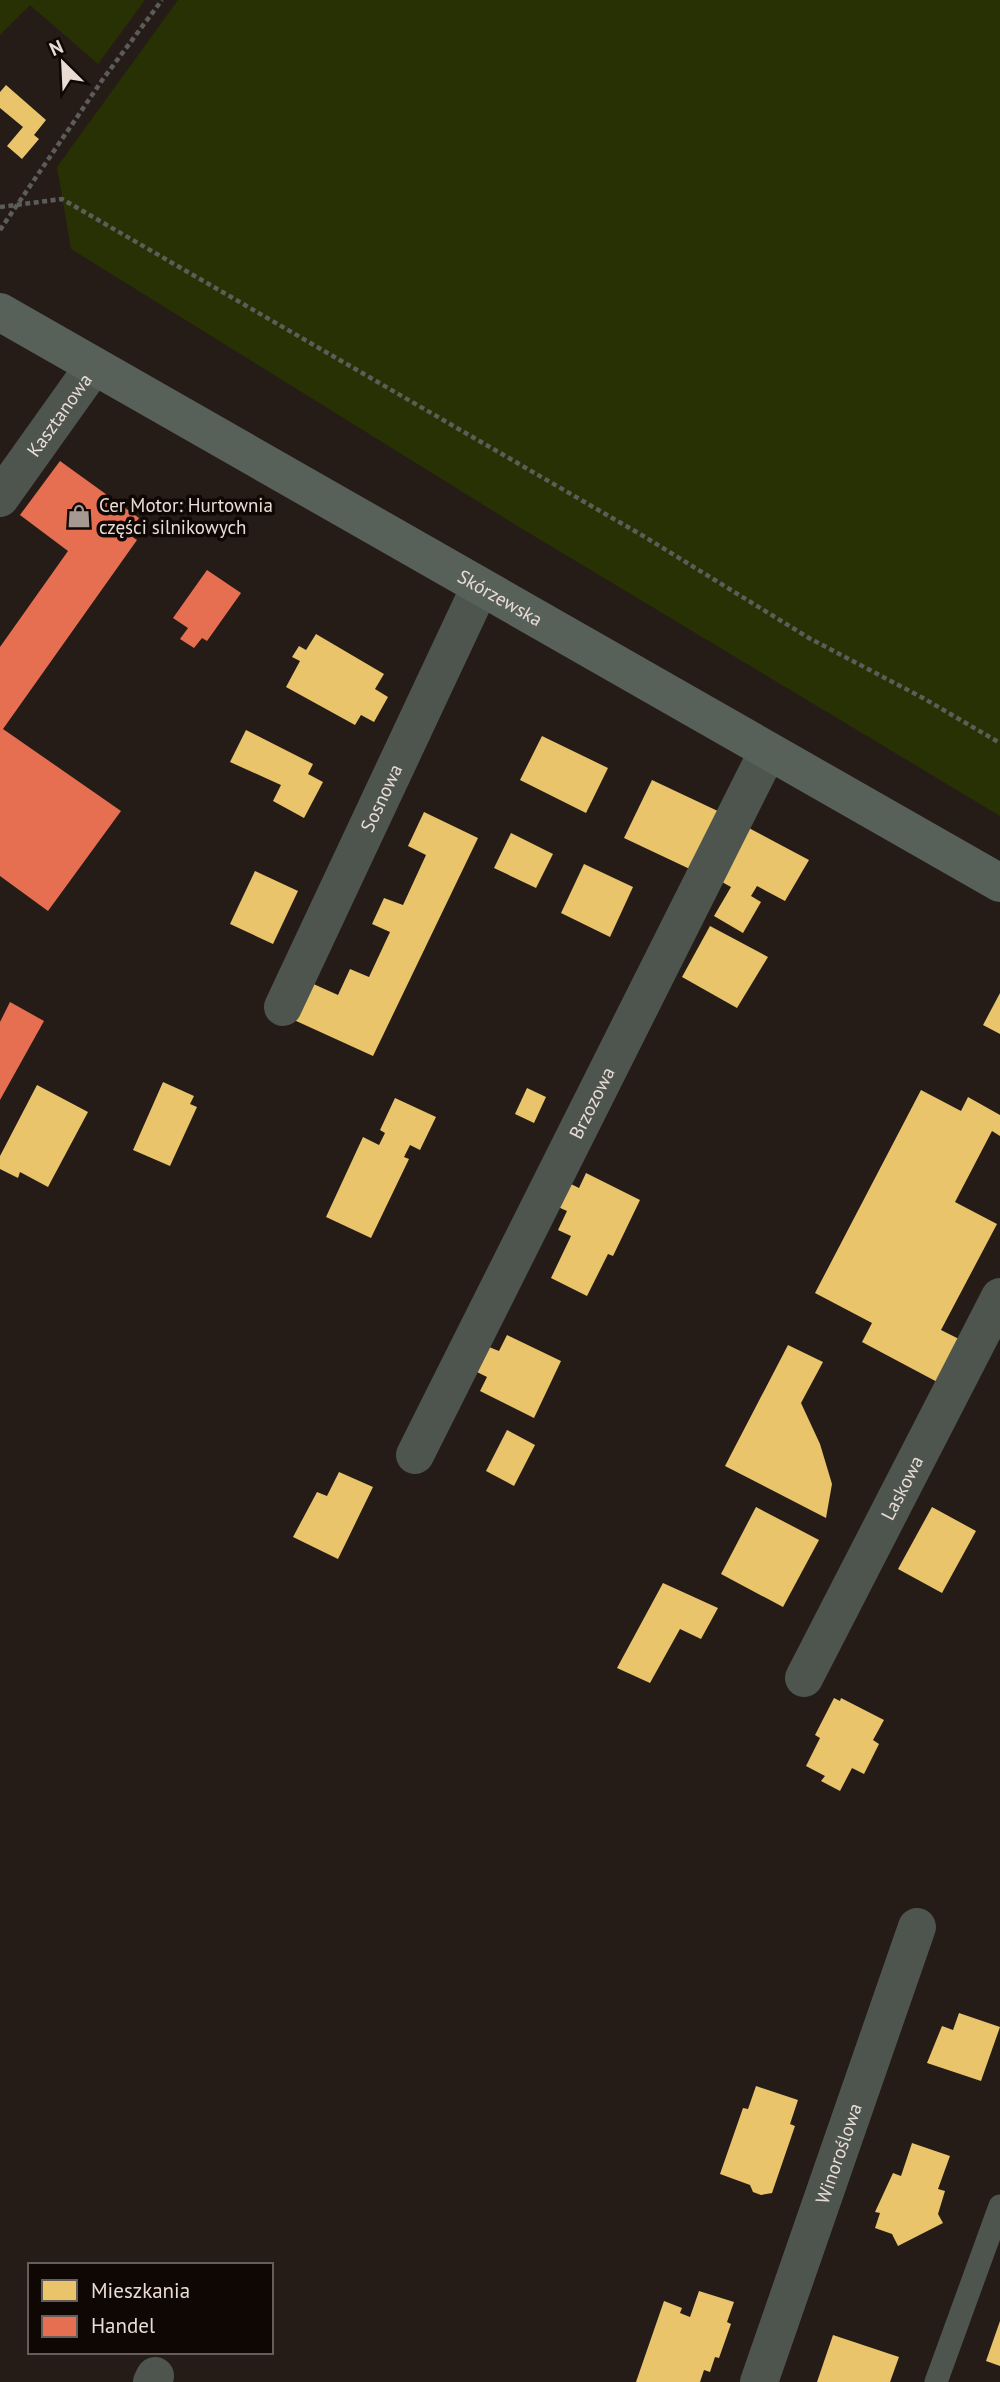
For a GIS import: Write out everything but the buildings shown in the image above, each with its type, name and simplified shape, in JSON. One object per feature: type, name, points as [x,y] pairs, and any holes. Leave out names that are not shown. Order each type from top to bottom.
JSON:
[{"type":"street","name":"Skórzewska","points":[[0,312],[1000,883]]},
{"type":"street","name":"Kasztanowa","points":[[0,498],[94,366]]},
{"type":"street","name":"Sosnowa","points":[[283,1007],[480,587]]},
{"type":"street","name":"Brzozowa","points":[[415,1455],[768,751]]},
{"type":"street","name":"Laskowa","points":[[804,1678],[1000,1297]]},
{"type":"street","name":"Winoroślowa","points":[[759,2382],[918,1927]]},
{"type":"lane","points":[[936,2382],[1000,2206]]},
{"type":"path","points":[[0,230],[103,79],[162,0]]},
{"type":"path","points":[[0,207],[62,199],[645,537],[809,639],[923,698],[1000,743]]},
{"type":"green space","points":[[0,0],[145,0],[98,64],[30,5],[0,35]]},
{"type":"green space","points":[[178,0],[1000,0],[1000,816],[519,527],[71,249],[57,167]]},
{"type":"place","name":"Cer Motor: Hurtownia części silnikowych","points":[[79,516]]}]
